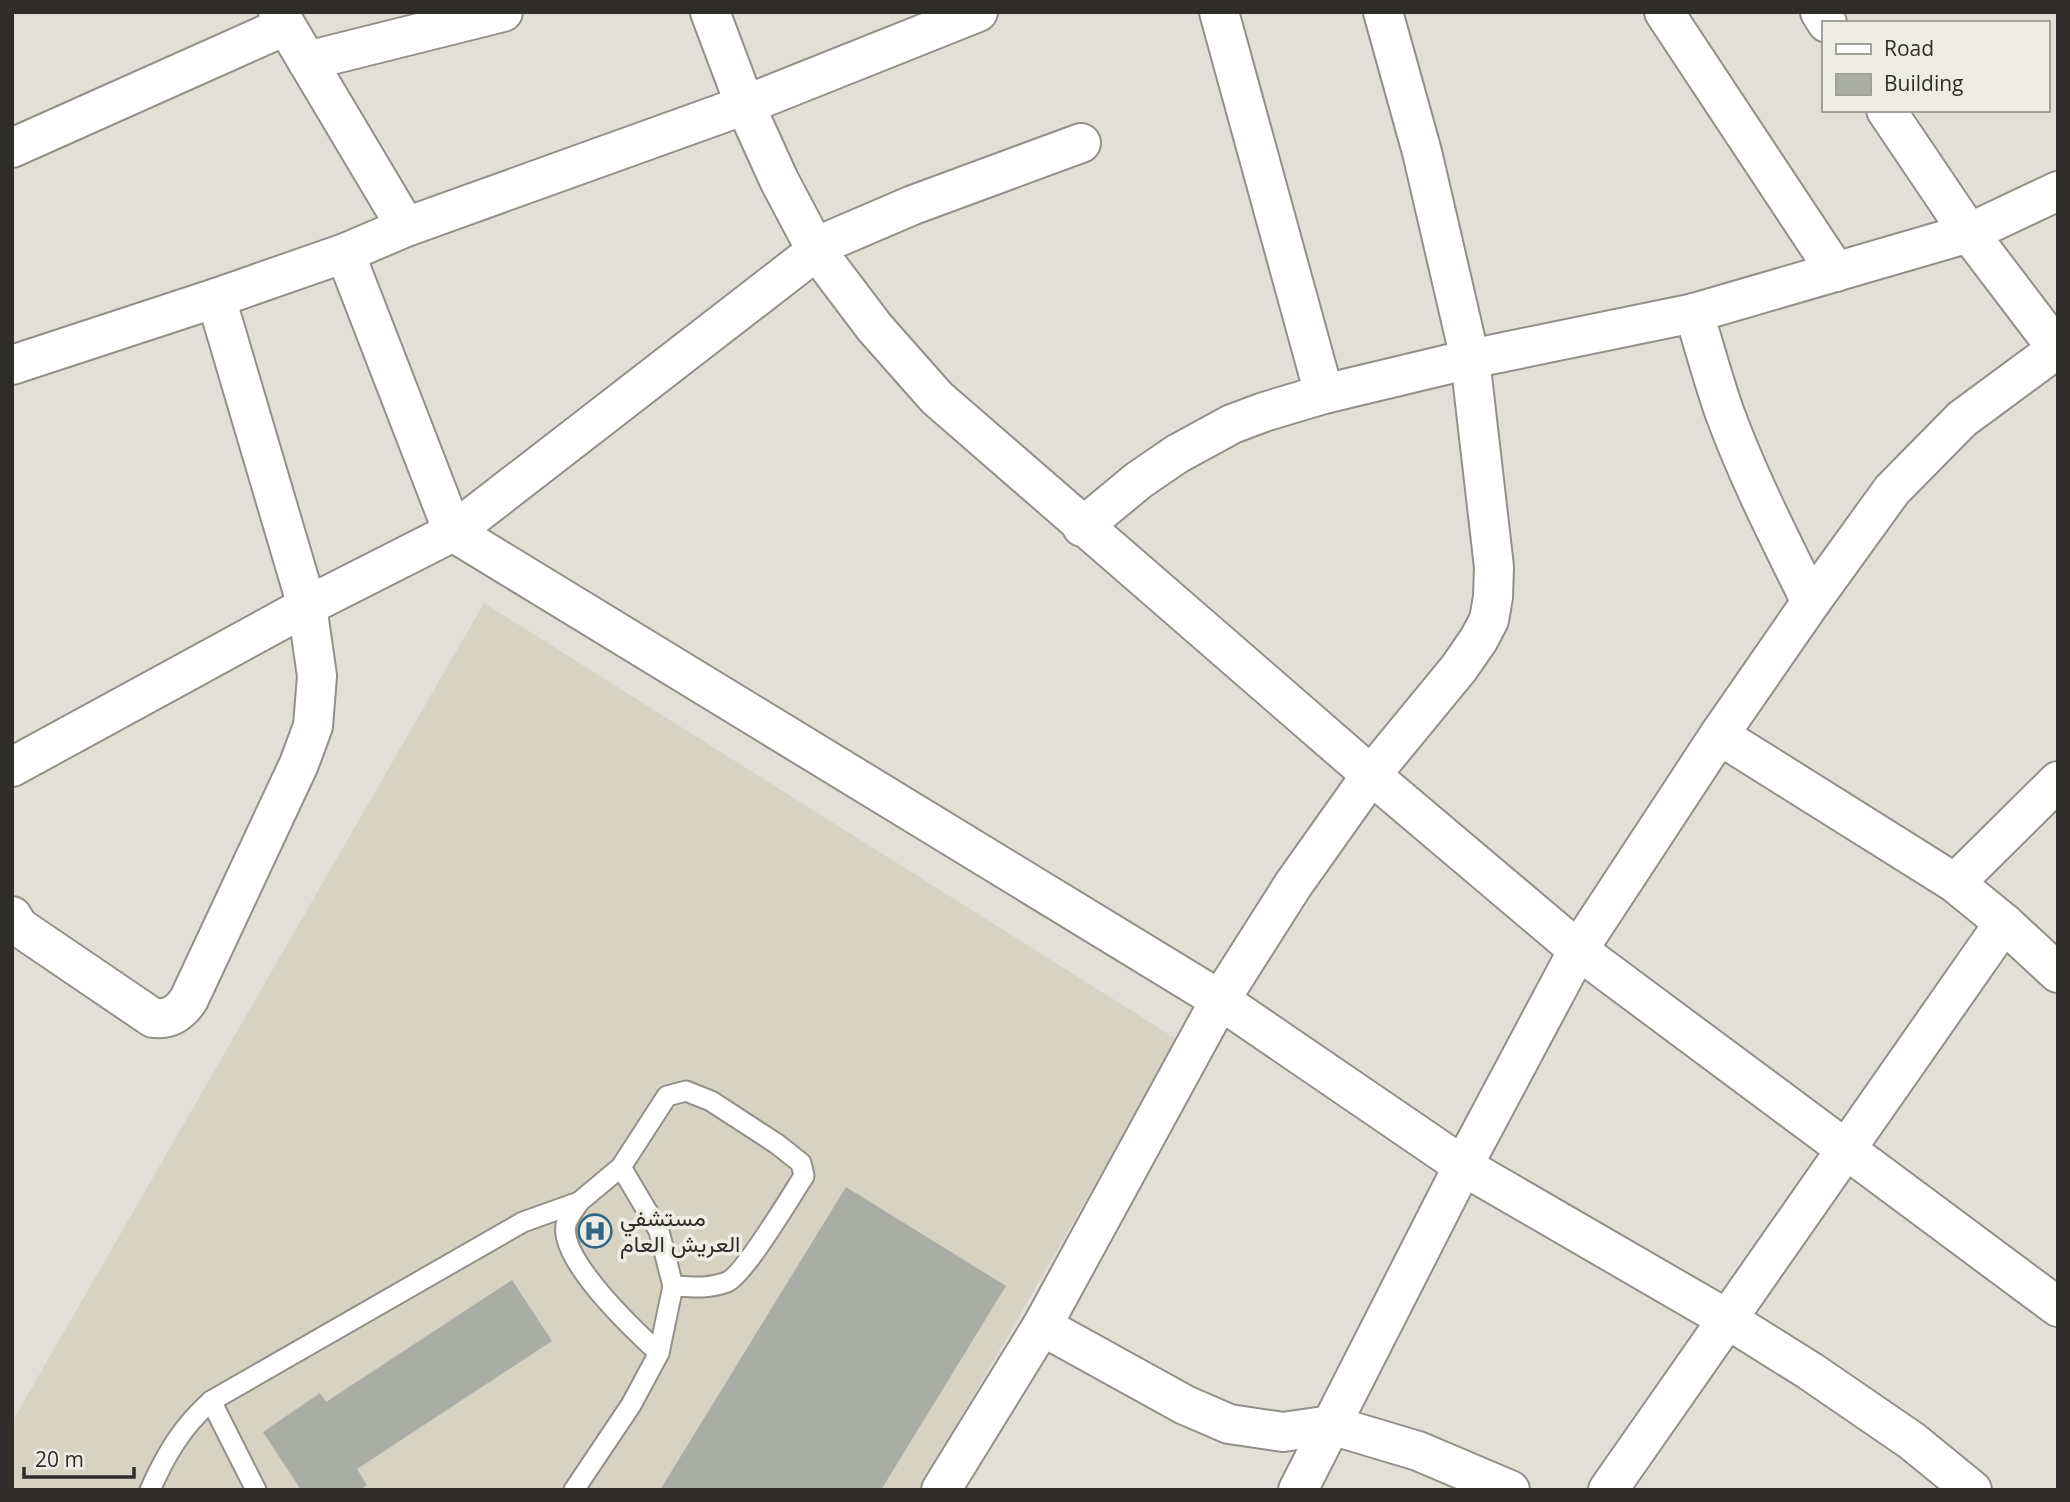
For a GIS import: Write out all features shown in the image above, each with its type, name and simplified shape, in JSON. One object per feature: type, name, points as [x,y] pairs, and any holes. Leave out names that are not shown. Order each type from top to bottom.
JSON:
[{"type":"street","points":[[307,61],[503,12]]},
{"type":"street","points":[[710,12],[745,105],[779,180],[816,250],[875,328],[937,398],[1082,527],[1578,950],[2058,1307]]},
{"type":"street","points":[[12,365],[345,253],[406,227],[745,105],[978,12]]},
{"type":"street","points":[[1219,12],[1324,394]]},
{"type":"street","points":[[941,1490],[1042,1326],[1220,1000],[1293,885],[1371,775],[1459,668],[1489,620],[1493,597],[1493,567],[1470,359],[1422,152],[1383,12]]},
{"type":"street","points":[[1664,12],[1836,272]]},
{"type":"street","points":[[12,148],[282,19],[406,227]]},
{"type":"street","points":[[1298,1490],[1463,1166],[1578,950],[1719,735],[1892,491],[1962,419],[2057,349],[1969,233],[1887,112]]},
{"type":"street","points":[[12,767],[307,607],[453,532],[816,250],[877,219],[1081,143]]},
{"type":"street","points":[[1082,527],[1139,480],[1209,436],[1264,412],[1324,394],[1470,359],[1694,313],[1969,233],[2058,191]]},
{"type":"street","points":[[345,253],[453,532],[1220,1000],[1463,1166],[1727,1319],[1859,1403],[1972,1490]]},
{"type":"street","points":[[15,930],[153,1018],[171,1017],[184,1008],[299,764],[313,726],[317,676],[307,607],[216,298]]},
{"type":"street","points":[[1694,313],[1724,411],[1741,453],[1761,501],[1811,602]]},
{"type":"street","points":[[1719,735],[1955,883],[2004,923],[2058,973]]},
{"type":"street","points":[[1955,883],[2058,781]]},
{"type":"street","points":[[1608,1490],[2004,923]]},
{"type":"street","points":[[1042,1326],[1185,1405],[1229,1424],[1283,1432],[1331,1425],[1418,1451],[1510,1490]]},
{"type":"lane","points":[[150,1490],[188,1422],[211,1401],[523,1223],[579,1202],[621,1167],[667,1096],[686,1091],[711,1101],[777,1144],[801,1163],[804,1176],[755,1251],[730,1281],[705,1287],[673,1286]]},
{"type":"lane","points":[[574,1490],[631,1405],[659,1353],[673,1286],[659,1231],[621,1167]]},
{"type":"lane","points":[[579,1202],[566,1225],[566,1241],[613,1310],[659,1353]]},
{"type":"lane","points":[[211,1401],[256,1490]]},
{"type":"shaded area","name":"مستشفي العريش العام","points":[[484,603],[1178,1040],[919,1490],[12,1490],[12,1422]]},
{"type":"building","points":[[846,1187],[1006,1286],[881,1490],[660,1490]]},
{"type":"building","points":[[512,1280],[552,1341],[357,1469],[367,1485],[360,1490],[301,1490],[263,1432],[320,1393],[326,1402]]},
{"type":"place","name":"مستشفي العريش العام","points":[[595,1231]]}]
